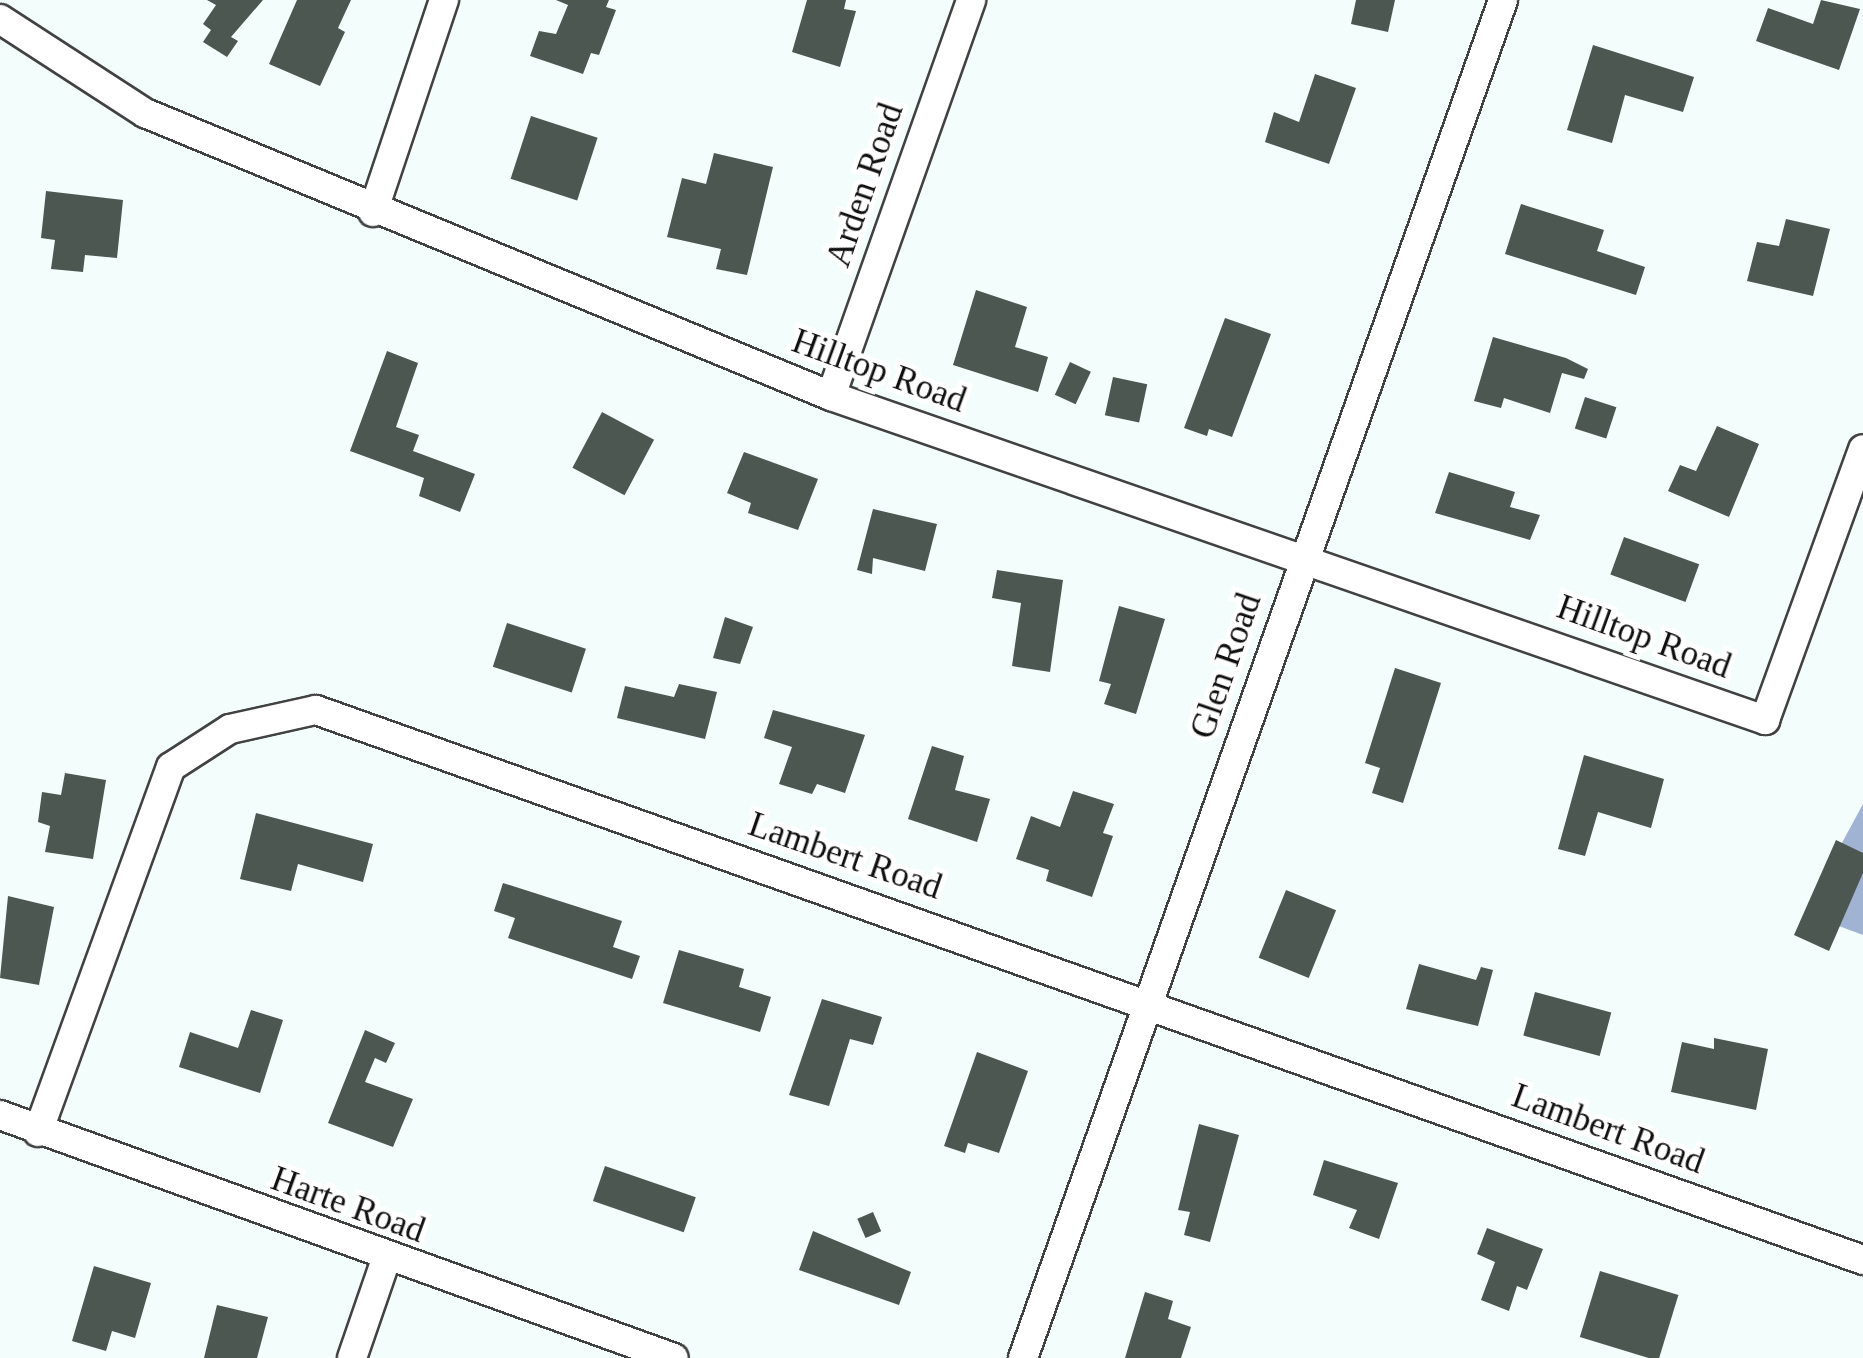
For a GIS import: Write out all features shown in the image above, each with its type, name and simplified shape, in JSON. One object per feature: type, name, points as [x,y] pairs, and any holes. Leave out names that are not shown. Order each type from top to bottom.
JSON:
[{"type":"street","points":[[373,212],[444,0]]},
{"type":"street","name":"Arden Road","points":[[830,396],[970,0]]},
{"type":"street","name":"Glen Road","points":[[1024,1358],[1303,556],[1503,0]]},
{"type":"street","name":"Hilltop Road","points":[[0,20],[145,113],[373,212],[830,396],[1303,556],[1765,720],[1863,450]]},
{"type":"street","name":"Lambert Road","points":[[38,1132],[171,767],[230,729],[316,710],[1863,1260]]},
{"type":"street","name":"Harte Road","points":[[0,1114],[38,1132],[386,1259],[674,1358]]},
{"type":"street","points":[[352,1358],[386,1259]]},
{"type":"shaded area","points":[[1863,804],[1863,935],[1804,913]]},
{"type":"building","points":[[207,0],[263,0],[231,37],[238,41],[227,57],[203,42],[211,30],[203,24],[216,5]]},
{"type":"building","points":[[297,0],[351,0],[338,28],[345,32],[320,86],[269,64]]},
{"type":"building","points":[[556,0],[609,0],[606,7],[616,10],[599,55],[591,53],[583,74],[530,56],[539,31],[556,34],[568,5]]},
{"type":"building","points":[[807,0],[846,0],[844,9],[856,11],[840,67],[792,52]]},
{"type":"building","points":[[1356,0],[1395,0],[1388,32],[1351,24]]},
{"type":"building","points":[[1821,0],[1860,9],[1839,70],[1756,41],[1768,8],[1813,24]]},
{"type":"building","points":[[1593,45],[1694,77],[1683,112],[1625,95],[1612,143],[1567,130]]},
{"type":"building","points":[[1315,74],[1356,88],[1329,164],[1265,142],[1274,112],[1299,122]]},
{"type":"building","points":[[531,116],[598,138],[577,200],[511,179]]},
{"type":"building","points":[[714,153],[773,167],[747,275],[716,269],[721,249],[667,237],[682,178],[706,184]]},
{"type":"building","points":[[46,191],[123,200],[117,258],[85,255],[83,272],[51,269],[55,240],[41,238]]},
{"type":"building","points":[[1521,204],[1604,230],[1597,251],[1645,267],[1636,295],[1505,254]]},
{"type":"building","points":[[1786,219],[1830,229],[1813,296],[1747,281],[1757,242],[1779,246]]},
{"type":"building","points":[[976,290],[1027,307],[1015,347],[1048,357],[1038,392],[953,365]]},
{"type":"building","points":[[1225,318],[1271,334],[1232,437],[1209,429],[1207,436],[1184,428]]},
{"type":"building","points":[[1493,337],[1566,358],[1588,369],[1584,379],[1562,373],[1550,413],[1504,398],[1501,408],[1474,401]]},
{"type":"building","points":[[387,351],[418,363],[396,427],[419,435],[413,451],[475,474],[460,512],[419,496],[424,478],[350,451]]},
{"type":"building","points":[[1070,362],[1091,372],[1076,404],[1055,395]]},
{"type":"building","points":[[1113,377],[1147,384],[1139,422],[1105,415]]},
{"type":"building","points":[[1585,397],[1616,407],[1606,439],[1575,428]]},
{"type":"building","points":[[602,412],[654,440],[625,495],[572,468]]},
{"type":"building","points":[[1717,426],[1759,444],[1729,517],[1668,491],[1680,465],[1696,471]]},
{"type":"building","points":[[744,452],[818,479],[798,530],[748,513],[751,503],[727,493]]},
{"type":"building","points":[[1449,472],[1515,492],[1510,507],[1540,515],[1530,540],[1435,513]]},
{"type":"building","points":[[873,509],[937,524],[925,571],[873,558],[872,574],[857,570]]},
{"type":"building","points":[[1624,537],[1699,564],[1685,602],[1610,575]]},
{"type":"building","points":[[997,570],[1063,580],[1050,672],[1012,666],[1021,603],[992,598]]},
{"type":"building","points":[[1119,606],[1165,619],[1136,714],[1104,704],[1111,684],[1099,681]]},
{"type":"building","points":[[725,617],[753,627],[740,664],[713,658]]},
{"type":"building","points":[[507,623],[586,649],[572,692],[493,667]]},
{"type":"building","points":[[1395,668],[1441,683],[1403,803],[1372,793],[1380,768],[1365,763]]},
{"type":"building","points":[[679,684],[717,692],[705,739],[617,718],[625,686],[674,697]]},
{"type":"building","points":[[773,710],[865,735],[845,793],[817,784],[812,794],[779,784],[792,747],[764,738]]},
{"type":"building","points":[[932,746],[964,756],[955,790],[990,799],[977,842],[908,819]]},
{"type":"building","points":[[1584,755],[1664,779],[1651,828],[1598,812],[1585,856],[1558,849]]},
{"type":"building","points":[[65,773],[106,780],[93,859],[45,852],[50,826],[38,822],[42,792],[61,795]]},
{"type":"building","points":[[1073,791],[1114,804],[1103,833],[1113,836],[1092,897],[1046,881],[1049,870],[1016,859],[1031,816],[1060,827]]},
{"type":"building","points":[[256,813],[373,844],[363,882],[298,864],[291,891],[240,879]]},
{"type":"building","points":[[1836,840],[1863,853],[1863,873],[1829,951],[1794,935]]},
{"type":"building","points":[[503,883],[622,921],[613,947],[640,956],[632,979],[508,938],[515,918],[494,911]]},
{"type":"building","points":[[1286,890],[1336,910],[1309,978],[1259,958]]},
{"type":"building","points":[[8,896],[54,907],[39,985],[0,978]]},
{"type":"building","points":[[679,950],[744,969],[739,987],[771,997],[760,1032],[663,1003]]},
{"type":"building","points":[[1419,964],[1476,980],[1481,967],[1493,970],[1478,1026],[1406,1009]]},
{"type":"building","points":[[1535,992],[1611,1012],[1600,1056],[1523,1035]]},
{"type":"building","points":[[822,999],[882,1017],[873,1045],[850,1039],[829,1106],[789,1095]]},
{"type":"building","points":[[251,1010],[283,1020],[260,1093],[179,1067],[190,1032],[238,1048]]},
{"type":"building","points":[[365,1030],[395,1043],[386,1063],[375,1058],[365,1082],[413,1099],[393,1147],[328,1123]]},
{"type":"building","points":[[1714,1038],[1768,1049],[1756,1110],[1671,1092],[1682,1042],[1714,1049]]},
{"type":"building","points":[[977,1052],[1028,1071],[999,1153],[968,1143],[965,1153],[944,1146]]},
{"type":"building","points":[[1199,1124],[1239,1135],[1210,1242],[1184,1235],[1190,1212],[1178,1210]]},
{"type":"building","points":[[1324,1160],[1398,1183],[1379,1239],[1349,1228],[1357,1210],[1313,1195]]},
{"type":"building","points":[[605,1166],[696,1197],[684,1232],[593,1201]]},
{"type":"building","points":[[873,1212],[881,1231],[866,1238],[857,1219]]},
{"type":"building","points":[[1487,1228],[1543,1249],[1527,1290],[1517,1286],[1509,1311],[1481,1300],[1495,1262],[1477,1254]]},
{"type":"building","points":[[813,1231],[911,1272],[899,1305],[799,1270]]},
{"type":"building","points":[[94,1266],[151,1283],[135,1338],[112,1331],[106,1351],[72,1341]]},
{"type":"building","points":[[1600,1271],[1678,1295],[1659,1358],[1580,1337]]},
{"type":"building","points":[[1145,1292],[1173,1301],[1168,1319],[1191,1327],[1181,1358],[1125,1358]]},
{"type":"building","points":[[217,1305],[268,1317],[257,1358],[204,1358]]}]
